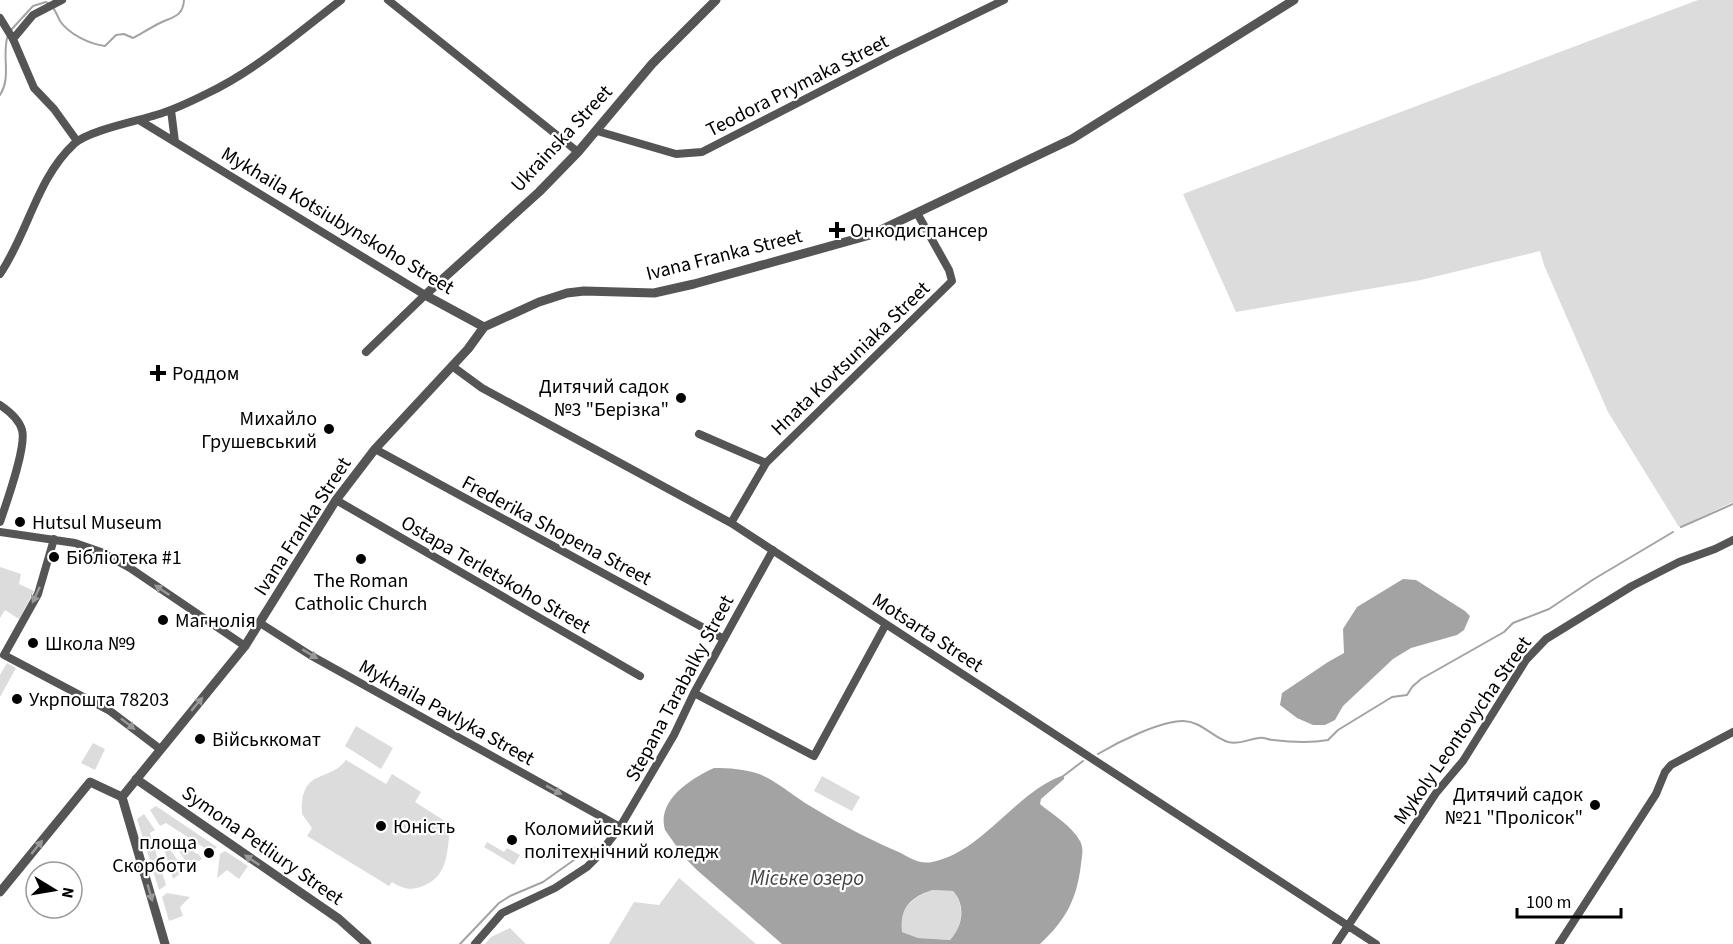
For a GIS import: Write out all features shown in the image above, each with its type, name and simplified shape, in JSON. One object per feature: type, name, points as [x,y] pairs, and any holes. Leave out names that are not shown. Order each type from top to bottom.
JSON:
[{"type":"street","points":[[11,35],[33,15],[62,0]]},
{"type":"street","points":[[0,274],[46,182],[77,141],[171,110],[208,94],[256,65],[341,0]]},
{"type":"street","points":[[388,0],[578,152]]},
{"type":"street","name":"Ukrainska Street","points":[[425,294],[539,192],[597,131],[652,64],[716,0]]},
{"type":"street","name":"Teodora Prymaka Street","points":[[597,131],[676,154],[702,152],[880,60],[1004,0]]},
{"type":"street","name":"Ivana Franka Street","points":[[122,796],[245,646],[336,500],[375,449],[452,366],[484,327],[567,292],[646,294],[694,284],[864,237],[1072,139],[1294,0]]},
{"type":"street","points":[[0,18],[11,35],[33,88],[54,109],[77,141]]},
{"type":"street","points":[[171,110],[175,142]]},
{"type":"street","name":"Mykhaila Kotsiubynskoho Street","points":[[139,120],[425,294],[484,327]]},
{"type":"street","name":"Hnata Kovtsuniaka Street","points":[[731,523],[766,463],[952,281],[949,270],[917,213]]},
{"type":"street","points":[[366,352],[425,294]]},
{"type":"street","name":"Motsarta Street","points":[[452,366],[482,388],[731,523],[1376,944]]},
{"type":"street","points":[[0,405],[18,420],[23,435],[21,450],[0,522]]},
{"type":"street","points":[[699,434],[766,463]]},
{"type":"street","name":"Frederika Shopena Street","points":[[375,449],[724,639]]},
{"type":"street","name":"Ostapa Terletskoho Street","points":[[336,500],[640,676]]},
{"type":"street","points":[[0,532],[83,545],[121,562],[245,646]]},
{"type":"street","points":[[54,539],[38,594],[4,655],[110,711],[160,749]]},
{"type":"street","name":"Mykoly Leontovycha Street","points":[[1336,944],[1436,793],[1465,757],[1527,660],[1546,639],[1632,586],[1679,562],[1733,540]]},
{"type":"street","name":"Stepana Tarabalky Street","points":[[475,944],[502,914],[555,888],[582,870],[597,857],[620,827],[661,758],[773,550]]},
{"type":"street","name":"Mykhaila Pavlyka Street","points":[[260,623],[310,655],[620,827]]},
{"type":"street","points":[[694,693],[814,756],[886,624]]},
{"type":"street","points":[[1559,944],[1656,794],[1665,772],[1671,765],[1733,732]]},
{"type":"street","name":"Symona Petliury Street","points":[[136,779],[339,920],[367,944]]},
{"type":"street","points":[[0,892],[90,782],[122,796],[165,944]]},
{"type":"shaded area","points":[[1698,0],[1733,0],[1733,502],[1679,527],[1608,412],[1540,251],[1421,280],[1236,312],[1183,194]]},
{"type":"shaded area","points":[[0,567],[21,574],[19,584],[34,591],[19,619],[5,610],[0,618]]},
{"type":"shaded area","points":[[7,663],[16,668],[0,697],[0,675]]},
{"type":"shaded area","points":[[356,726],[393,748],[381,769],[345,746]]},
{"type":"shaded area","points":[[93,743],[105,749],[95,770],[81,763]]},
{"type":"shaded area","name":"Юність","points":[[346,760],[386,784],[392,774],[421,792],[415,802],[451,825],[446,860],[443,868],[432,881],[411,889],[403,888],[392,882],[389,886],[307,836],[312,828],[302,814],[306,789],[311,782],[332,772]]},
{"type":"shaded area","points":[[822,776],[860,797],[852,811],[814,791]]},
{"type":"shaded area","points":[[156,806],[217,847],[211,852],[166,823],[160,826],[150,810]]},
{"type":"shaded area","points":[[144,814],[155,830],[150,833],[166,885],[159,890],[137,819]]},
{"type":"shaded area","points":[[173,838],[202,859],[190,867],[171,840]]},
{"type":"shaded area","points":[[487,842],[504,852],[507,848],[520,855],[514,865],[484,847]]},
{"type":"shaded area","points":[[165,843],[185,870],[173,879],[163,845]]},
{"type":"shaded area","points":[[225,851],[248,866],[239,879],[227,870],[217,878],[220,854]]},
{"type":"shaded area","points":[[679,878],[756,944],[609,944],[634,902],[659,905]]},
{"type":"shaded area","points":[[932,890],[953,891],[957,897],[961,916],[958,928],[950,940],[918,938],[902,932],[903,916],[908,905]]},
{"type":"shaded area","points":[[167,893],[190,897],[180,907],[183,916],[169,921],[162,897]]},
{"type":"shaded area","points":[[510,928],[526,944],[485,944],[491,937]]},
{"type":"water","points":[[1403,579],[1416,580],[1465,611],[1470,616],[1464,630],[1457,635],[1411,648],[1393,659],[1343,706],[1335,720],[1325,725],[1313,725],[1297,718],[1280,705],[1282,693],[1344,653],[1343,629],[1357,607]]},
{"type":"water","name":"Міське озеро","points":[[714,768],[759,774],[871,840],[912,859],[927,863],[950,856],[967,847],[1030,794],[1064,775],[1064,779],[1041,799],[1040,804],[1067,826],[1081,844],[1082,855],[1077,888],[1069,908],[1057,926],[1040,944],[782,944],[698,871],[684,857],[665,830],[666,809],[671,800],[686,784]],"holes":[[[932,890],[953,891],[960,903],[961,916],[958,928],[950,940],[918,938],[902,932],[903,916],[912,900]]]},
{"type":"waterway","points":[[11,30],[33,6],[46,2],[53,8],[60,21],[74,34],[86,41],[105,46],[116,35],[124,34],[133,38],[176,16],[182,10],[184,0]]},
{"type":"waterway","points":[[0,95],[5,81],[5,50],[8,35]]},
{"type":"waterway","points":[[1681,527],[1733,504]]},
{"type":"waterway","points":[[1098,754],[1151,728],[1183,721],[1201,726],[1222,740],[1233,743],[1261,738],[1293,742],[1328,740],[1338,730],[1392,697],[1407,695],[1421,679],[1504,632],[1513,623],[1549,609],[1673,532]]},
{"type":"waterway","points":[[1062,777],[1083,761]]},
{"type":"waterway","points":[[460,944],[499,903],[543,882],[588,850],[598,847]]},
{"type":"place","name":"Онкодиспансер","points":[[837,230]]},
{"type":"place","name":"Роддом","points":[[158,373]]},
{"type":"place","name":"Дитячий садок №3 \"Берізка\"","points":[[681,398]]},
{"type":"place","name":"Михайло Грушевський","points":[[329,429]]},
{"type":"place","name":"Hutsul Museum","points":[[20,522]]},
{"type":"place","name":"Бібліотека #1","points":[[54,557]]},
{"type":"place","name":"The Roman Catholic Church","points":[[361,559]]},
{"type":"place","name":"Магнолія","points":[[163,620]]},
{"type":"place","name":"Школа №9","points":[[33,643]]},
{"type":"place","name":"Укрпошта 78203","points":[[17,699]]},
{"type":"place","name":"Військкомат","points":[[200,739]]},
{"type":"place","name":"Дитячий садок №21 \"Пролісок\"","points":[[1595,805]]},
{"type":"place","name":"Юність","points":[[381,826]]},
{"type":"place","name":"Коломийський політехнічний коледж","points":[[512,840]]},
{"type":"place","name":"площа Скорботи","points":[[209,853]]}]
